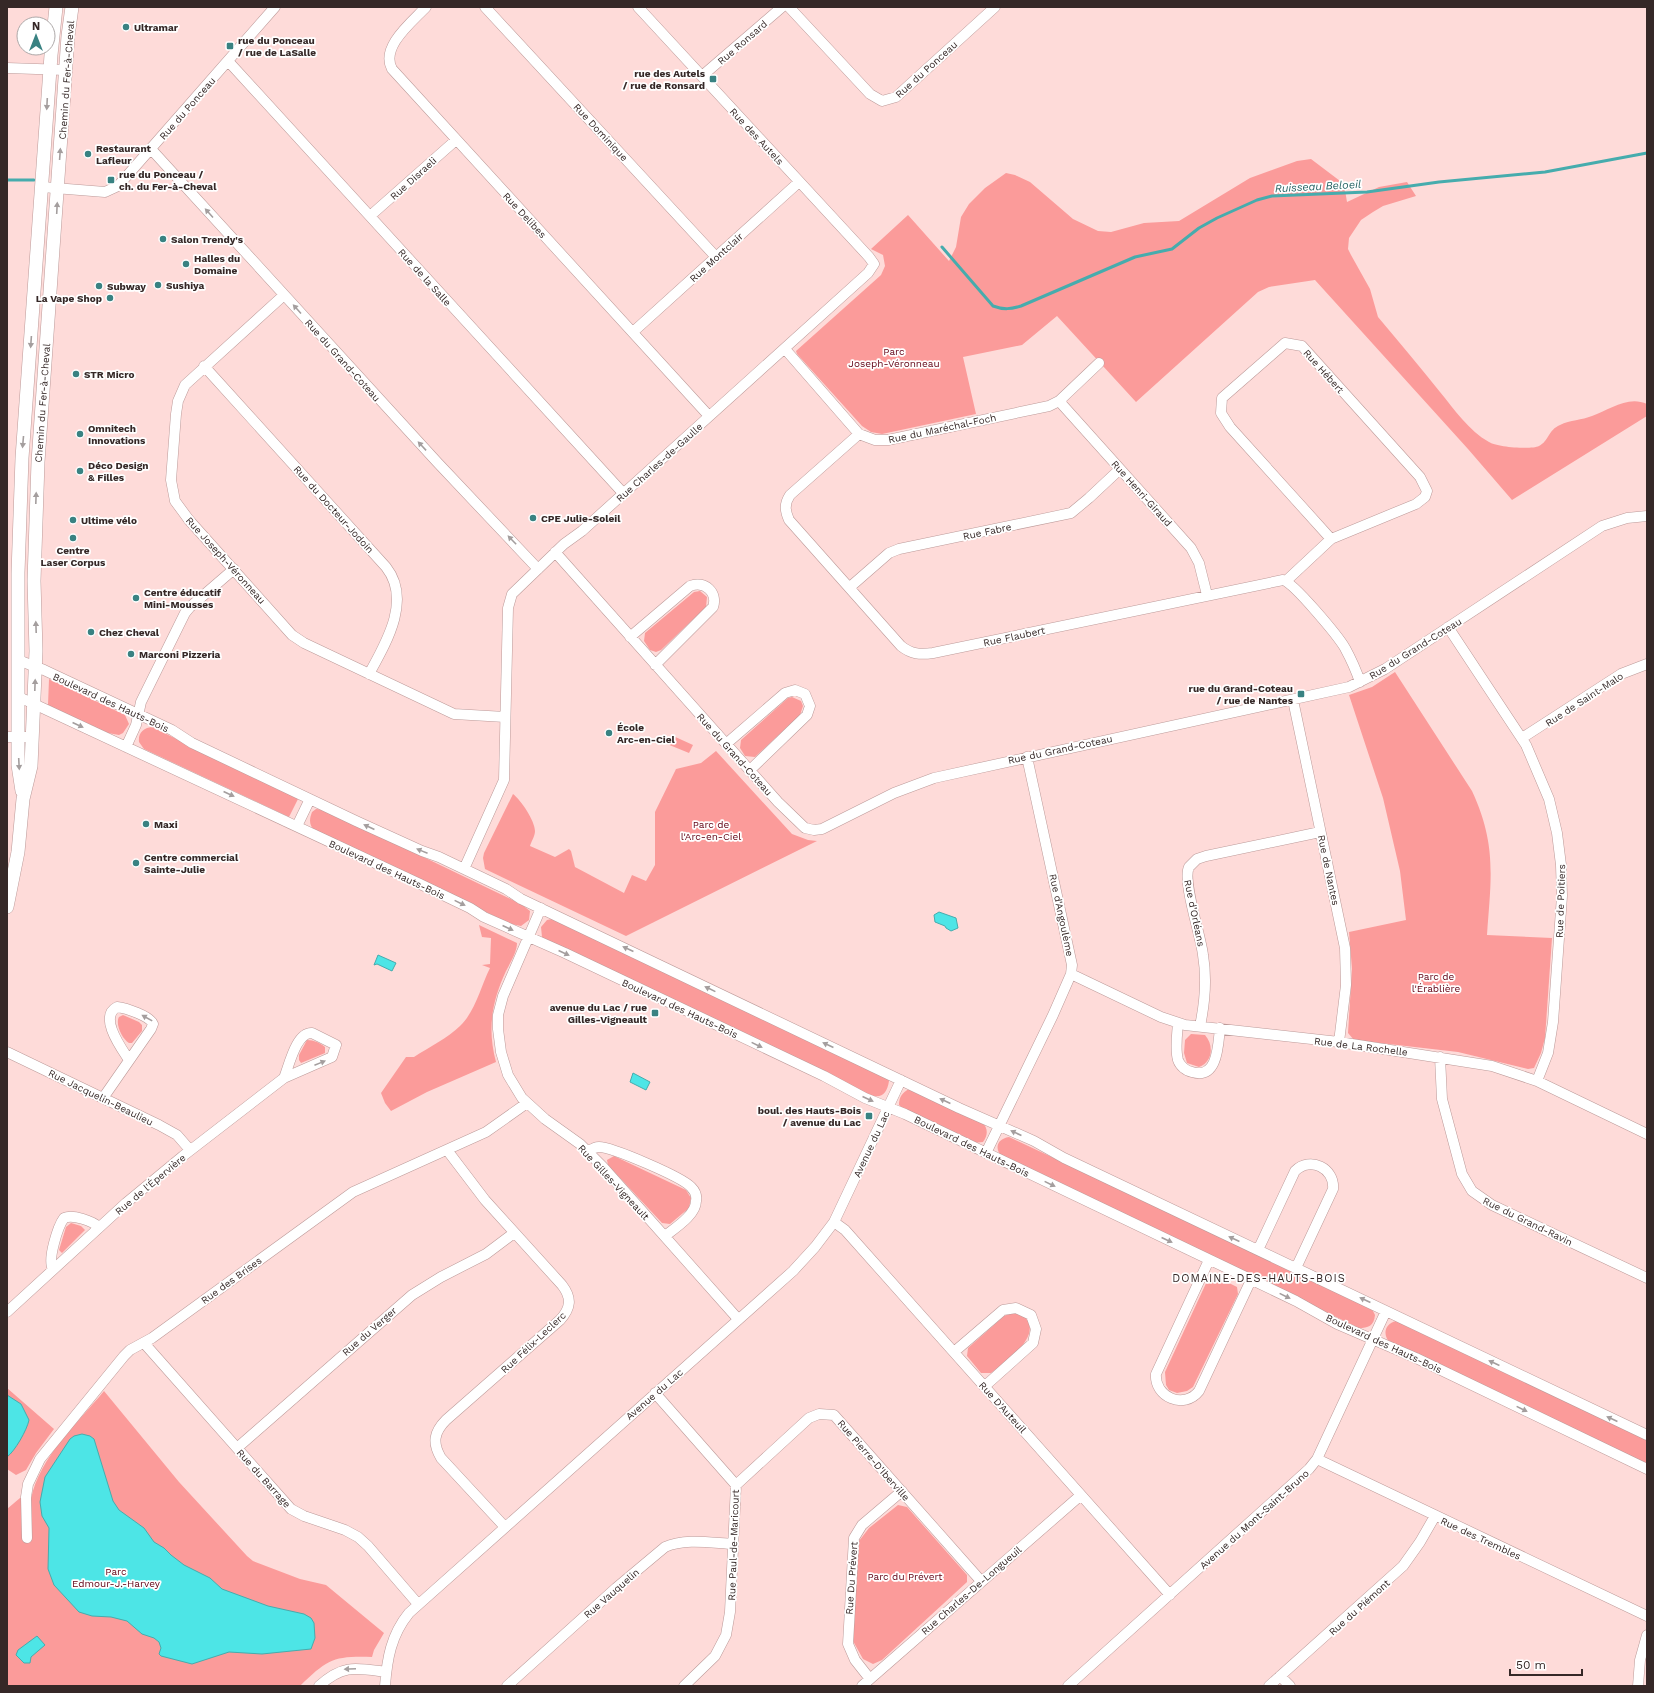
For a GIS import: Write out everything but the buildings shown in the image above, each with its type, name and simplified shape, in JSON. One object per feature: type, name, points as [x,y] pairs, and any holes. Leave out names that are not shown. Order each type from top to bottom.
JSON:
[{"type":"street","name":"Chemin du Fer-à-Cheval","points":[[23,799],[13,737],[19,697],[18,566],[22,458],[41,208],[49,70],[56,7]]},
{"type":"street","name":"Chemin du Fer-à-Cheval","points":[[7,907],[18,852],[23,799],[31,766],[36,666],[34,581],[37,481],[66,70],[72,7]]},
{"type":"street","name":"Rue du Ponceau","points":[[42,187],[109,191],[118,186],[275,7]]},
{"type":"street","name":"Rue Delibes","points":[[426,7],[391,47],[389,62],[394,72],[709,416]]},
{"type":"street","name":"Rue Dominique","points":[[486,7],[716,257]]},
{"type":"street","name":"Rue des Autels","points":[[638,7],[870,257],[874,262],[873,266]]},
{"type":"street","name":"Rue Ronsard","points":[[702,76],[782,7]]},
{"type":"street","name":"Rue du Ponceau","points":[[789,7],[873,97],[885,101],[896,97],[995,7]]},
{"type":"street","name":"Rue de la Salle","points":[[228,61],[623,494]]},
{"type":"street","points":[[7,68],[66,70]]},
{"type":"street","name":"Rue Disraeli","points":[[370,216],[456,140]]},
{"type":"street","name":"Rue du Grand-Coteau","points":[[151,149],[437,462],[538,569]]},
{"type":"street","name":"Rue Montclair","points":[[633,332],[799,182]]},
{"type":"street","points":[[41,208],[46,222],[46,250],[48,254],[53,256]]},
{"type":"street","name":"Rue Charles-de-Gaulle","points":[[464,869],[503,784],[508,603],[512,594],[555,552],[623,494],[785,349],[868,273],[873,266]]},
{"type":"street","name":"Rue Joseph-Véronneau","points":[[284,295],[204,366],[185,385],[178,401],[171,480],[172,491],[179,507],[297,639],[454,714],[505,717]]},
{"type":"street","name":"Rue Hébert","points":[[1286,581],[1331,539],[1416,504],[1425,497],[1427,491],[1420,477],[1302,346],[1285,343],[1222,398],[1221,412],[1230,427],[1331,539]]},
{"type":"street","points":[[785,349],[859,434]]},
{"type":"street","name":"Rue du Maréchal-Foch","points":[[859,434],[875,440],[888,440],[1039,408],[1059,401],[1099,363]]},
{"type":"street","name":"Rue du Docteur-Jodoin","points":[[204,366],[393,576],[396,585],[395,622],[369,674]]},
{"type":"street","name":"Rue Henri-Giraud","points":[[1059,401],[1191,548],[1199,563],[1207,595]]},
{"type":"street","name":"Rue Flaubert","points":[[859,434],[793,492],[785,507],[789,520],[901,646],[913,653],[922,655],[1277,580],[1286,581]]},
{"type":"street","name":"Rue Fabre","points":[[850,587],[889,554],[898,549],[1071,513],[1090,498],[1120,469]]},
{"type":"street","name":"Rue du Grand-Coteau","points":[[555,552],[798,823],[805,828],[814,830],[831,826],[859,810],[911,786],[959,772],[1293,700],[1344,688],[1360,682],[1385,669],[1602,526],[1627,518],[1647,516]]},
{"type":"street","points":[[126,746],[136,725],[141,702],[185,614],[190,607],[234,569]]},
{"type":"street","points":[[1286,581],[1341,643],[1360,682]]},
{"type":"street","points":[[630,637],[690,586],[699,584],[709,588],[715,598],[713,607],[655,664]]},
{"type":"street","name":"Rue de Poitiers","points":[[1448,628],[1522,738],[1549,799],[1557,833],[1562,878],[1552,1034],[1546,1060],[1537,1081]]},
{"type":"street","name":"Boulevard des Hauts-Bois","points":[[18,660],[36,666],[310,799],[464,869],[541,908],[1647,1435]]},
{"type":"street","name":"Rue de Saint-Malo","points":[[1522,738],[1621,674],[1647,664]]},
{"type":"street","points":[[726,744],[785,693],[795,690],[805,694],[810,706],[807,715],[750,770]]},
{"type":"street","name":"Boulevard des Hauts-Bois","points":[[19,697],[297,826],[888,1108],[905,1114],[1251,1280],[1372,1340],[1411,1356],[1647,1469]]},
{"type":"street","name":"Rue de Nantes","points":[[1293,700],[1343,935],[1346,958],[1346,985],[1339,1042]]},
{"type":"street","points":[[13,737],[33,737]]},
{"type":"street","name":"Rue d'Angoulème","points":[[986,1153],[1053,1015],[1071,974],[1072,965],[1027,757]]},
{"type":"street","points":[[297,826],[310,799]]},
{"type":"street","name":"Rue d'Orléans","points":[[1200,1026],[1205,994],[1205,976],[1201,942],[1187,881],[1189,867],[1197,859],[1206,856],[1320,832]]},
{"type":"street","name":"Rue Gilles-Vigneault","points":[[541,908],[504,991],[498,1015],[500,1052],[508,1075],[516,1091],[527,1103],[588,1152],[738,1319]]},
{"type":"street","name":"Rue de La Rochelle","points":[[1071,974],[1178,1023],[1339,1042],[1501,1068],[1537,1081],[1647,1134]]},
{"type":"street","points":[[103,1098],[151,1029],[153,1023],[137,1013],[117,1007],[112,1012],[110,1024],[129,1060]]},
{"type":"street","points":[[1178,1023],[1178,1059],[1186,1070],[1194,1073],[1206,1071],[1214,1064],[1220,1028]]},
{"type":"street","points":[[312,1033],[336,1045],[334,1054],[329,1060],[284,1078],[298,1043],[304,1035],[312,1033]]},
{"type":"street","name":"Rue Jacquelin-Beaulieu","points":[[7,1052],[174,1133],[190,1150]]},
{"type":"street","name":"Rue du Grand-Ravin","points":[[1440,1057],[1442,1099],[1461,1170],[1472,1190],[1492,1205],[1647,1278]]},
{"type":"street","name":"Rue de l'Épervière","points":[[7,1312],[150,1182],[284,1078]]},
{"type":"street","name":"Avenue du Lac","points":[[385,1686],[386,1672],[395,1633],[405,1618],[418,1604],[801,1263],[834,1222],[901,1080]]},
{"type":"street","name":"Rue des Brises","points":[[27,1538],[26,1497],[28,1484],[38,1462],[71,1419],[124,1356],[133,1348],[144,1343],[344,1197],[490,1130],[527,1103]]},
{"type":"street","points":[[588,1152],[599,1147],[619,1152],[681,1180],[692,1187],[696,1197],[694,1210],[665,1236]]},
{"type":"street","name":"Rue Félix-Leclerc","points":[[447,1150],[514,1233],[569,1296],[569,1307],[560,1320],[446,1420],[438,1428],[435,1438],[437,1450],[441,1458],[504,1526]]},
{"type":"street","points":[[1258,1250],[1295,1171],[1305,1164],[1314,1164],[1321,1167],[1331,1177],[1333,1189],[1296,1268]]},
{"type":"street","points":[[53,1269],[51,1266],[51,1258],[59,1228],[64,1218],[69,1216],[74,1217],[95,1224],[99,1227]]},
{"type":"street","name":"Rue D'Auteuil","points":[[834,1222],[845,1230],[1170,1595]]},
{"type":"street","name":"Rue du Verger","points":[[237,1448],[412,1294],[441,1276],[486,1254],[514,1233]]},
{"type":"street","points":[[1209,1260],[1156,1374],[1159,1389],[1168,1398],[1185,1400],[1191,1398],[1199,1391],[1251,1280]]},
{"type":"street","points":[[954,1352],[1003,1310],[1016,1308],[1031,1315],[1036,1329],[1033,1343],[985,1386]]},
{"type":"street","name":"Avenue du Mont-Saint-Bruno","points":[[1068,1686],[1291,1487],[1317,1459],[1386,1311]]},
{"type":"street","name":"Rue du Barrage","points":[[144,1343],[291,1508],[308,1518],[344,1530],[362,1540],[418,1604]]},
{"type":"street","name":"Rue Paul-de-Maricourt","points":[[655,1393],[736,1485],[730,1612],[726,1637],[711,1661],[684,1686]]},
{"type":"street","name":"Rue Pierre-D'Iberville","points":[[736,1485],[809,1418],[826,1413],[838,1418],[902,1492],[982,1580]]},
{"type":"street","name":"Rue des Trembles","points":[[1317,1459],[1647,1616]]},
{"type":"street","name":"Rue Du Prévert","points":[[866,1682],[848,1644],[853,1541],[856,1533],[862,1525],[902,1492]]},
{"type":"street","name":"Rue Charles-De-Longueuil","points":[[866,1682],[1081,1495]]},
{"type":"street","name":"Rue du Piémont","points":[[1269,1686],[1403,1566],[1420,1542],[1435,1516]]},
{"type":"street","name":"Rue Vauquelin","points":[[507,1686],[616,1588],[665,1547],[672,1544],[686,1542],[733,1544]]},
{"type":"street","points":[[1638,1686],[1640,1660],[1647,1635]]},
{"type":"street","points":[[319,1686],[330,1676],[343,1670],[359,1669],[386,1672]]},
{"type":"street","points":[[1280,1676],[1290,1686]]},
{"type":"green space","name":"Parc Joseph-Véronneau","points":[[1311,159],[1344,184],[1347,202],[1379,187],[1407,182],[1416,196],[1383,206],[1361,220],[1349,238],[1348,249],[1370,289],[1378,317],[1462,419],[1475,432],[1493,444],[1506,447],[1535,447],[1542,444],[1553,430],[1560,425],[1588,417],[1626,402],[1633,401],[1647,404],[1647,416],[1512,500],[1468,449],[1315,280],[1269,287],[1258,292],[1136,402],[1057,316],[1022,345],[963,357],[976,414],[882,434],[871,432],[862,426],[797,354],[796,351],[881,275],[885,266],[883,255],[871,249],[908,215],[949,261],[956,247],[961,217],[969,204],[985,188],[1006,173],[1015,175],[1030,182],[1073,219],[1098,231],[1111,232],[1144,223],[1179,221],[1250,178],[1297,161]]},
{"type":"green space","points":[[700,591],[707,597],[706,607],[661,650],[656,652],[650,650],[644,641],[645,633],[694,592]]},
{"type":"green space","name":"Parc de l'Érablière","points":[[1395,672],[1472,791],[1480,810],[1489,845],[1491,879],[1487,935],[1552,938],[1545,1038],[1541,1053],[1534,1068],[1528,1069],[1458,1052],[1354,1040],[1348,1033],[1352,969],[1349,932],[1406,920],[1400,871],[1383,798],[1349,695],[1372,687]]},
{"type":"green space","points":[[49,679],[125,715],[129,724],[123,733],[119,735],[108,733],[48,705]]},
{"type":"green space","points":[[792,697],[801,701],[803,706],[800,715],[755,757],[745,756],[740,748],[741,740],[788,698]]},
{"type":"green space","points":[[152,727],[296,797],[298,799],[289,817],[144,749],[139,742],[139,736],[146,728]]},
{"type":"green space","points":[[671,735],[693,745],[689,753],[667,744]]},
{"type":"green space","name":"Parc de l'Arc-en-Ciel","points":[[716,751],[792,834],[808,840],[817,841],[626,936],[485,869],[483,858],[484,853],[513,794],[520,801],[533,822],[535,833],[530,846],[555,857],[569,849],[571,851],[575,867],[624,893],[632,875],[646,881],[655,865],[655,812],[676,769],[701,763]]},
{"type":"green space","points":[[316,809],[326,810],[521,904],[530,911],[529,920],[521,926],[511,924],[315,831],[310,820],[312,812]]},
{"type":"green space","points":[[552,919],[887,1077],[889,1081],[887,1089],[881,1095],[870,1095],[546,941],[542,937],[541,927],[547,920]]},
{"type":"green space","points":[[479,925],[517,943],[515,954],[497,993],[492,1015],[493,1050],[496,1062],[427,1092],[391,1111],[385,1103],[381,1093],[406,1057],[414,1057],[450,1034],[460,1026],[470,1014],[474,1006],[490,968],[482,965],[490,964],[491,938],[482,937]]},
{"type":"green space","points":[[123,1015],[139,1022],[142,1025],[142,1031],[132,1043],[126,1041],[120,1031],[118,1020],[119,1017]]},
{"type":"green space","points":[[1191,1034],[1205,1035],[1211,1048],[1211,1053],[1207,1061],[1204,1065],[1199,1067],[1187,1063],[1184,1053],[1185,1040]]},
{"type":"green space","points":[[307,1040],[314,1041],[325,1047],[325,1053],[301,1063],[299,1060],[299,1055]]},
{"type":"green space","points":[[909,1089],[983,1123],[987,1132],[983,1142],[973,1143],[902,1108],[899,1105],[900,1097]]},
{"type":"green space","points":[[1009,1137],[1371,1307],[1375,1315],[1372,1324],[1365,1328],[1359,1328],[1002,1157],[998,1150],[998,1144],[1005,1138]]},
{"type":"green space","points":[[614,1156],[686,1190],[691,1198],[689,1208],[670,1224],[662,1223],[608,1165],[607,1160]]},
{"type":"green space","points":[[71,1223],[81,1226],[85,1230],[62,1253],[59,1250],[66,1227]]},
{"type":"green space","points":[[1215,1276],[1237,1287],[1238,1294],[1193,1387],[1187,1391],[1177,1393],[1169,1390],[1166,1385],[1165,1372],[1208,1279]]},
{"type":"green space","points":[[1009,1314],[1020,1314],[1028,1321],[1030,1328],[1028,1336],[1018,1350],[1004,1363],[991,1373],[981,1373],[967,1356],[968,1348],[1004,1316]]},
{"type":"green space","points":[[1396,1321],[1647,1439],[1647,1465],[1390,1343],[1385,1333],[1389,1324]]},
{"type":"green space","points":[[7,1388],[54,1429],[36,1453],[26,1470],[16,1475],[7,1469]]},
{"type":"green space","name":"Parc Edmour-J.-Harvey","points":[[104,1391],[179,1482],[247,1556],[253,1561],[300,1579],[326,1585],[384,1633],[374,1650],[372,1657],[348,1657],[332,1661],[318,1670],[300,1686],[7,1686],[7,1509],[20,1498],[31,1499],[42,1469],[51,1455],[71,1428]]},
{"type":"green space","name":"Parc du Prévert","points":[[898,1505],[907,1507],[967,1575],[967,1582],[882,1660],[873,1664],[863,1659],[853,1641],[859,1541],[869,1528]]},
{"type":"water","points":[[939,912],[956,918],[958,928],[951,931],[945,926],[935,922],[934,915]]},
{"type":"water","points":[[378,955],[396,963],[392,971],[377,964],[374,965]]},
{"type":"water","points":[[633,1073],[650,1082],[646,1090],[630,1082]]},
{"type":"water","points":[[7,1395],[21,1404],[29,1420],[20,1440],[14,1450],[7,1457]]},
{"type":"water","points":[[82,1434],[90,1436],[94,1439],[113,1501],[119,1510],[144,1528],[154,1542],[164,1548],[184,1565],[210,1578],[222,1589],[268,1606],[304,1614],[311,1618],[314,1623],[315,1638],[311,1649],[262,1654],[229,1652],[192,1664],[161,1656],[159,1654],[161,1648],[159,1642],[154,1638],[142,1634],[127,1621],[111,1617],[92,1616],[79,1612],[54,1585],[48,1569],[49,1528],[42,1516],[40,1502],[45,1477],[70,1439],[74,1436]]},
{"type":"water","points":[[37,1636],[45,1645],[31,1657],[30,1663],[24,1663],[16,1655],[18,1650]]},
{"type":"waterway","name":"Ruisseau Beloeil","points":[[942,247],[993,306],[1004,309],[1021,306],[1135,257],[1172,249],[1199,228],[1217,218],[1257,200],[1272,196],[1367,192],[1439,182],[1545,172],[1647,153]]},
{"type":"waterway","points":[[7,180],[34,180]]},
{"type":"place","name":"Ultramar","points":[[126,27]]},
{"type":"place","name":"rue du Ponceau / rue de LaSalle","points":[[230,46]]},
{"type":"place","name":"rue des Autels / rue de Ronsard","points":[[713,79]]},
{"type":"place","name":"Restaurant Lafleur","points":[[88,154]]},
{"type":"place","name":"rue du Ponceau / ch. du Fer-à-Cheval","points":[[111,180]]},
{"type":"place","name":"Salon Trendy's","points":[[163,239]]},
{"type":"place","name":"Halles du Domaine","points":[[186,264]]},
{"type":"place","name":"Sushiya","points":[[158,285]]},
{"type":"place","name":"Subway","points":[[99,286]]},
{"type":"place","name":"La Vape Shop","points":[[110,298]]},
{"type":"place","name":"STR Micro","points":[[76,374]]},
{"type":"place","name":"Omnitech Innovations","points":[[80,434]]},
{"type":"place","name":"Déco Design & Filles","points":[[80,471]]},
{"type":"place","name":"CPE Julie-Soleil","points":[[533,518]]},
{"type":"place","name":"Ultime vélo","points":[[73,520]]},
{"type":"place","name":"Centre Laser Corpus","points":[[73,538]]},
{"type":"place","name":"Centre éducatif Mini-Mousses","points":[[136,598]]},
{"type":"place","name":"Chez Cheval","points":[[91,632]]},
{"type":"place","name":"Marconi Pizzeria","points":[[131,654]]},
{"type":"place","name":"rue du Grand-Coteau / rue de Nantes","points":[[1301,694]]},
{"type":"place","name":"École Arc-en-Ciel","points":[[609,733]]},
{"type":"place","name":"Maxi","points":[[146,824]]},
{"type":"place","name":"Centre commercial Sainte-Julie","points":[[136,863]]},
{"type":"place","name":"avenue du Lac / rue Gilles-Vigneault","points":[[655,1013]]},
{"type":"place","name":"boul. des Hauts-Bois / avenue du Lac","points":[[869,1116]]},
{"type":"district","name":"DOMAINE-DES-HAUTS-BOIS","points":[[1259,1278]]}]
